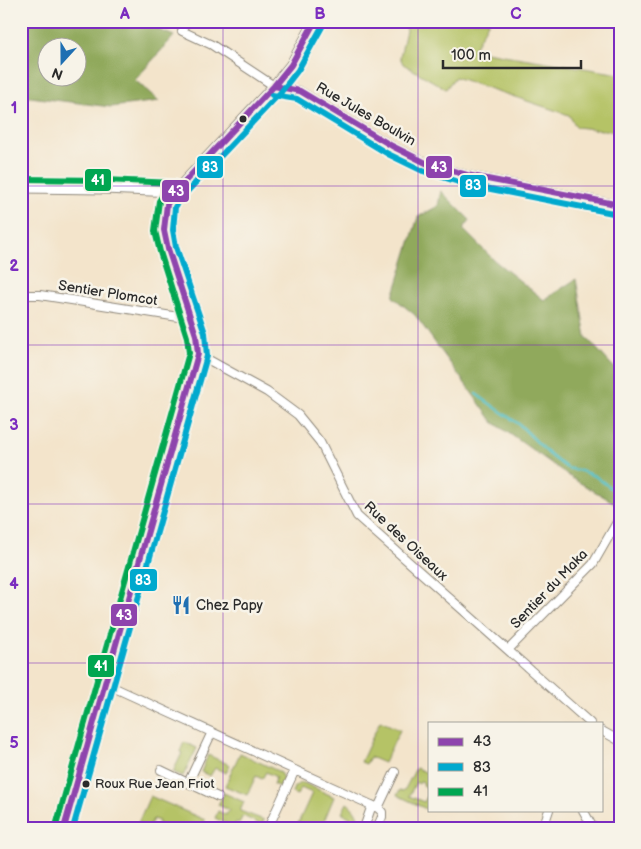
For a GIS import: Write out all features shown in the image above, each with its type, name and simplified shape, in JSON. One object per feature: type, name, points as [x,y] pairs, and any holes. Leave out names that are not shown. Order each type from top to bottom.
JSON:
[{"type":"main road","points":[[66,827],[198,354],[196,335],[168,249],[164,230],[167,204],[174,192],[274,86],[291,65],[315,21]]},
{"type":"street","points":[[182,31],[212,45],[274,86]]},
{"type":"street","name":"Rue Jules Boulvin","points":[[274,86],[300,91],[392,146],[426,163],[467,174],[620,206]]},
{"type":"street","points":[[21,188],[174,192]]},
{"type":"street","name":"Sentier Plomcot","points":[[21,295],[40,295],[191,318]]},
{"type":"street","name":"Rue des Oiseaux","points":[[198,354],[267,392],[298,415],[320,442],[357,516],[589,722]]},
{"type":"street","name":"Sentier du Maka","points":[[508,650],[593,564],[620,517]]},
{"type":"street","points":[[106,684],[378,808],[382,817],[377,828]]},
{"type":"street","points":[[188,783],[212,732]]},
{"type":"street","points":[[604,732],[620,741]]},
{"type":"street","points":[[161,770],[218,797]]},
{"type":"street","points":[[268,828],[295,770]]},
{"type":"street","points":[[364,828],[378,808],[395,772]]},
{"type":"street","points":[[543,828],[548,812]]},
{"type":"street","points":[[584,812],[593,828]]},
{"type":"green space","points":[[21,21],[137,21],[174,36],[135,80],[159,101],[111,107],[30,97],[21,98]]},
{"type":"green space","points":[[408,21],[489,21],[473,50],[620,74],[620,132],[576,127],[569,115],[455,77],[446,89],[403,64],[400,57]]},
{"type":"green space","points":[[441,191],[470,220],[463,229],[495,261],[544,300],[576,279],[586,337],[620,374],[620,506],[575,480],[493,422],[415,315],[393,297],[418,217],[438,206]]},
{"type":"green space","points":[[380,721],[400,730],[384,763],[370,757],[366,764],[361,762]]},
{"type":"green space","points":[[184,742],[197,748],[183,776],[173,772],[182,753],[180,752]]},
{"type":"green space","points":[[240,753],[280,772],[283,779],[280,787],[273,784],[276,777],[266,772],[262,779],[256,776],[247,795],[225,786]]},
{"type":"green space","points":[[208,755],[230,765],[226,773],[215,768],[210,776],[201,772]]},
{"type":"green space","points":[[416,768],[428,773],[428,788],[421,781],[419,784],[416,782],[409,796],[424,802],[428,795],[426,809],[397,795],[400,790],[403,791]]},
{"type":"green space","points":[[304,783],[334,797],[321,828],[296,828],[312,793],[301,788],[297,795],[292,793],[294,787]]},
{"type":"green space","points":[[224,793],[244,802],[240,811],[264,820],[262,825],[243,816],[239,823],[236,822],[234,827],[215,818],[218,811],[226,815],[229,810],[218,805]]},
{"type":"green space","points":[[150,796],[205,820],[202,828],[186,828],[181,826],[180,828],[172,828],[173,826],[170,825],[168,828],[164,828],[165,826],[158,823],[159,821],[153,819],[149,827],[138,823]]},
{"type":"green space","points":[[347,803],[356,814],[358,820],[357,828],[345,828],[350,817],[342,813]]},
{"type":"waterway","points":[[476,394],[520,425],[551,456],[567,468],[595,476],[620,495]]},
{"type":"transit line","name":"43","points":[[64,828],[198,354],[196,335],[168,249],[164,230],[167,204],[175,192],[274,86],[291,65],[315,21]]},
{"type":"transit line","name":"83","points":[[73,828],[207,356],[205,333],[176,247],[173,230],[175,207],[182,197],[281,92],[298,70],[323,25]]},
{"type":"transit line","name":"43","points":[[274,86],[300,91],[392,146],[426,163],[467,175],[620,205]]},
{"type":"transit line","name":"83","points":[[272,95],[297,99],[388,154],[423,171],[465,184],[618,214]]},
{"type":"transit line","name":"41","points":[[21,179],[175,183]]},
{"type":"transit line","name":"41","points":[[56,826],[189,353],[187,337],[155,231],[159,201],[168,187]]},
{"type":"place","name":"Chez Papy","points":[[181,605]]},
{"type":"place","name":"Roux Rue Jean Friot","points":[[86,784]]}]
